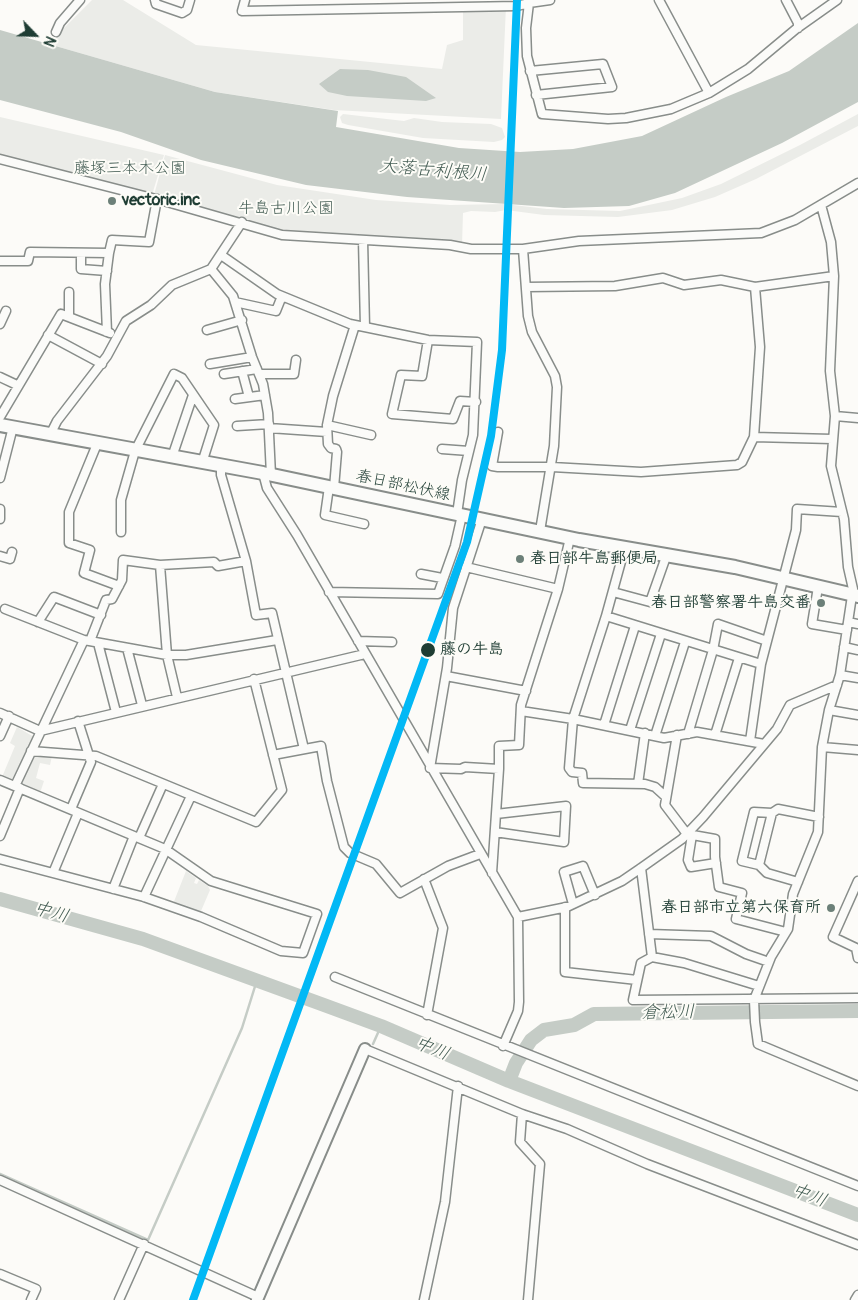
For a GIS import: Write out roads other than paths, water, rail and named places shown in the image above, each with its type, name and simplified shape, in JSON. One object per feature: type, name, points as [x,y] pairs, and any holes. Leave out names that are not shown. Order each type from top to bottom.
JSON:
[{"type":"main road","name":"春日部松伏線","points":[[0,425],[267,474],[570,538],[667,554],[784,578],[855,595]]},
{"type":"street","points":[[56,32],[60,23],[80,0]]},
{"type":"street","points":[[155,0],[156,4],[182,12],[187,10],[190,0]]},
{"type":"street","points":[[245,0],[242,11],[363,9],[491,2],[517,6],[550,0]]},
{"type":"street","points":[[363,9],[364,0]]},
{"type":"street","points":[[659,0],[709,92]]},
{"type":"street","points":[[786,0],[798,22],[798,28]]},
{"type":"street","points":[[529,3],[526,28],[530,71],[542,114],[608,119],[634,117],[671,109],[709,92],[748,69],[798,28],[838,0]]},
{"type":"street","points":[[530,71],[602,64],[612,87],[536,95]]},
{"type":"street","points":[[0,159],[157,199],[282,235],[471,249],[523,249],[579,241],[762,233],[795,220],[858,183]]},
{"type":"street","points":[[106,332],[105,284],[112,240],[149,242],[157,199]]},
{"type":"street","points":[[821,205],[831,242],[834,276],[830,371],[834,416],[832,478],[842,512],[855,595],[847,626],[840,675],[829,710],[822,747],[819,817],[814,844],[793,894],[791,916],[786,932],[769,962],[754,1001],[758,1044],[858,1086]]},
{"type":"street","points":[[50,435],[57,421],[102,364],[126,321],[151,305],[172,286],[212,269],[222,254],[222,250],[242,222]]},
{"type":"street","points":[[363,240],[365,327]]},
{"type":"street","points":[[523,249],[528,316],[532,332],[555,376],[557,387],[552,467],[540,531]]},
{"type":"street","points":[[0,261],[28,261],[30,252],[110,254]]},
{"type":"street","points":[[81,253],[81,269],[107,271]]},
{"type":"street","points":[[222,254],[282,296],[356,325],[428,340],[477,342],[476,402],[473,435],[455,546],[442,578],[438,594],[329,592]]},
{"type":"street","points":[[212,269],[221,278],[235,302],[265,395],[269,426],[267,488],[366,654],[430,768],[518,917],[518,1011],[503,1046]]},
{"type":"street","points":[[526,287],[615,286],[663,278],[684,284],[721,280],[755,287],[834,276]]},
{"type":"street","points":[[498,432],[492,466],[641,472],[736,465],[745,459],[754,437],[760,346],[755,287]]},
{"type":"street","points":[[69,292],[69,317]]},
{"type":"street","points":[[235,302],[276,311],[282,296]]},
{"type":"street","points":[[0,324],[6,311]]},
{"type":"street","points":[[0,417],[17,385],[61,314],[117,335]]},
{"type":"street","points":[[207,330],[242,320]]},
{"type":"street","points":[[356,325],[333,396],[327,429],[328,444],[331,448],[336,449],[337,452],[325,515],[364,524]]},
{"type":"street","points":[[48,335],[102,364]]},
{"type":"street","points":[[428,340],[422,376],[401,375],[392,414],[453,419],[460,401],[476,402]]},
{"type":"street","points":[[210,364],[252,356]]},
{"type":"street","points":[[224,374],[242,371],[294,374],[296,360]]},
{"type":"street","points":[[242,371],[249,397]]},
{"type":"street","points":[[121,532],[121,500],[135,451],[174,374],[182,378],[214,425],[202,463]]},
{"type":"street","points":[[0,376],[17,385]]},
{"type":"street","points":[[172,457],[193,394]]},
{"type":"street","points":[[235,399],[265,395]]},
{"type":"street","points":[[834,416],[858,418]]},
{"type":"street","points":[[237,426],[327,429],[371,435]]},
{"type":"street","points":[[0,478],[13,427]]},
{"type":"street","points":[[754,437],[832,439]]},
{"type":"street","points":[[97,444],[69,512],[69,543],[90,550],[84,573],[119,586]]},
{"type":"street","points":[[442,450],[469,451]]},
{"type":"street","points":[[221,466],[220,475],[246,561],[256,615],[272,613],[304,749]]},
{"type":"street","points":[[0,509],[0,519]]},
{"type":"street","points":[[750,741],[761,664],[796,530],[797,509],[842,512]]},
{"type":"street","points":[[430,768],[446,676],[453,608],[482,519]]},
{"type":"street","points":[[492,873],[499,746],[518,745],[520,711],[558,590],[570,538]]},
{"type":"street","points":[[625,547],[606,616],[573,719],[570,768],[572,772],[582,773],[583,783],[638,784],[655,787],[666,797]]},
{"type":"street","points":[[0,556],[10,559],[12,552]]},
{"type":"street","points":[[613,592],[650,602],[667,554]]},
{"type":"street","points":[[0,836],[17,787],[40,731],[90,641],[106,600],[112,598],[122,580],[123,560],[160,565],[214,562],[218,566],[246,561]]},
{"type":"street","points":[[160,565],[167,655],[177,697]]},
{"type":"street","points":[[466,566],[558,590]]},
{"type":"street","points":[[421,574],[442,578]]},
{"type":"street","points":[[818,587],[812,624],[847,626],[858,624]]},
{"type":"street","points":[[38,622],[54,597],[101,615]]},
{"type":"street","points":[[5,609],[90,641],[167,655],[186,655],[277,640]]},
{"type":"street","points":[[606,616],[761,664]]},
{"type":"street","points":[[688,734],[713,650],[718,624],[767,640]]},
{"type":"street","points":[[604,725],[635,626]]},
{"type":"street","points":[[630,730],[661,634]]},
{"type":"street","points":[[90,641],[116,712]]},
{"type":"street","points":[[358,641],[392,642]]},
{"type":"street","points":[[655,736],[685,642]]},
{"type":"street","points":[[844,647],[858,650]]},
{"type":"street","points":[[127,648],[142,705]]},
{"type":"street","points":[[0,712],[40,731],[142,705],[366,654]]},
{"type":"street","points":[[715,735],[740,658]]},
{"type":"street","points":[[840,675],[858,678]]},
{"type":"street","points":[[446,676],[526,691]]},
{"type":"street","points":[[31,751],[96,756],[256,822],[281,794],[254,679]]},
{"type":"street","points":[[518,917],[564,907],[595,895],[641,868],[689,834],[776,729],[790,705],[837,685]]},
{"type":"street","points":[[829,710],[858,715]]},
{"type":"street","points":[[520,711],[573,719],[664,738],[697,732],[764,744]]},
{"type":"street","points":[[0,736],[8,716]]},
{"type":"street","points":[[53,873],[91,762],[78,721]]},
{"type":"street","points":[[638,784],[645,733]]},
{"type":"street","points":[[677,736],[665,805],[689,834],[715,839],[719,887],[742,893],[736,919],[786,932]]},
{"type":"street","points":[[273,755],[321,746],[327,781],[346,850],[376,864],[400,893],[448,866],[480,854]]},
{"type":"street","points":[[822,747],[858,750]]},
{"type":"street","points":[[430,768],[461,770],[465,767],[498,769]]},
{"type":"street","points":[[0,780],[164,849],[211,881],[317,914],[303,953],[281,951],[201,917],[144,897],[0,859]]},
{"type":"street","points":[[113,889],[163,784]]},
{"type":"street","points":[[144,897],[164,849],[191,796]]},
{"type":"street","points":[[495,832],[564,842],[566,806],[496,814]]},
{"type":"street","points":[[798,882],[767,873],[759,865],[742,861],[754,812],[772,813],[778,809],[819,817]]},
{"type":"street","points":[[759,865],[772,813]]},
{"type":"street","points":[[689,834],[688,860],[691,867],[716,863]]},
{"type":"street","points":[[573,904],[564,872],[584,866],[595,895]]},
{"type":"street","points":[[641,868],[652,957]]},
{"type":"street","points":[[424,879],[443,928],[427,1015]]},
{"type":"street","points":[[858,881],[833,937],[856,948],[858,958]]},
{"type":"street","points":[[564,907],[565,972],[637,980]]},
{"type":"street","points":[[649,934],[711,936],[746,954],[769,962]]},
{"type":"street","points":[[759,986],[684,963],[652,957],[641,963],[633,1000],[754,1001],[858,998]]},
{"type":"street","points":[[334,977],[858,1186]]},
{"type":"street","points":[[0,1180],[144,1244],[258,1298],[365,1049],[522,1114],[567,1129],[647,1164],[858,1244]]},
{"type":"street","points":[[424,1300],[445,1202],[458,1086]]},
{"type":"street","points":[[522,1114],[520,1142],[540,1164],[528,1300]]},
{"type":"street","points":[[118,1300],[144,1244]]},
{"type":"street","points":[[0,1274],[36,1289],[31,1300]]},
{"type":"street","points":[[855,1300],[858,1295]]},
{"type":"water","name":"大落古利根川","points":[[858,23],[858,102],[782,143],[675,193],[629,206],[564,208],[407,197],[306,185],[201,160],[121,132],[0,100],[0,30],[215,92],[338,111],[336,127],[459,148],[520,152],[573,149],[642,136],[726,97],[789,71]]},
{"type":"water","points":[[340,69],[368,70],[406,77],[436,98],[426,101],[347,96],[328,92],[319,84]]},
{"type":"waterway","name":"中川","points":[[0,899],[143,939],[324,1005],[381,1026],[509,1081],[858,1215]]},
{"type":"waterway","points":[[0,1174],[148,1240],[242,1028],[257,980]]},
{"type":"waterway","name":"倉松川","points":[[509,1081],[516,1063],[531,1040],[544,1030],[574,1025],[594,1014],[858,1011]]},
{"type":"waterway","points":[[373,1044],[381,1026]]},
{"type":"waterway","points":[[299,1214],[365,1062]]},
{"type":"place","name":"vectoric.inc","points":[[112,201]]},
{"type":"place","name":"春日部牛島郵便局","points":[[520,559]]},
{"type":"place","name":"春日部警察署牛島交番","points":[[821,603]]},
{"type":"place","name":"藤の牛島","points":[[428,650]]},
{"type":"place","name":"春日部市立第六保育所","points":[[831,908]]},
{"type":"park label","name":"藤塚三本木公園","points":[[130,169]]},
{"type":"park label","name":"牛島古川公園","points":[[286,209]]}]
